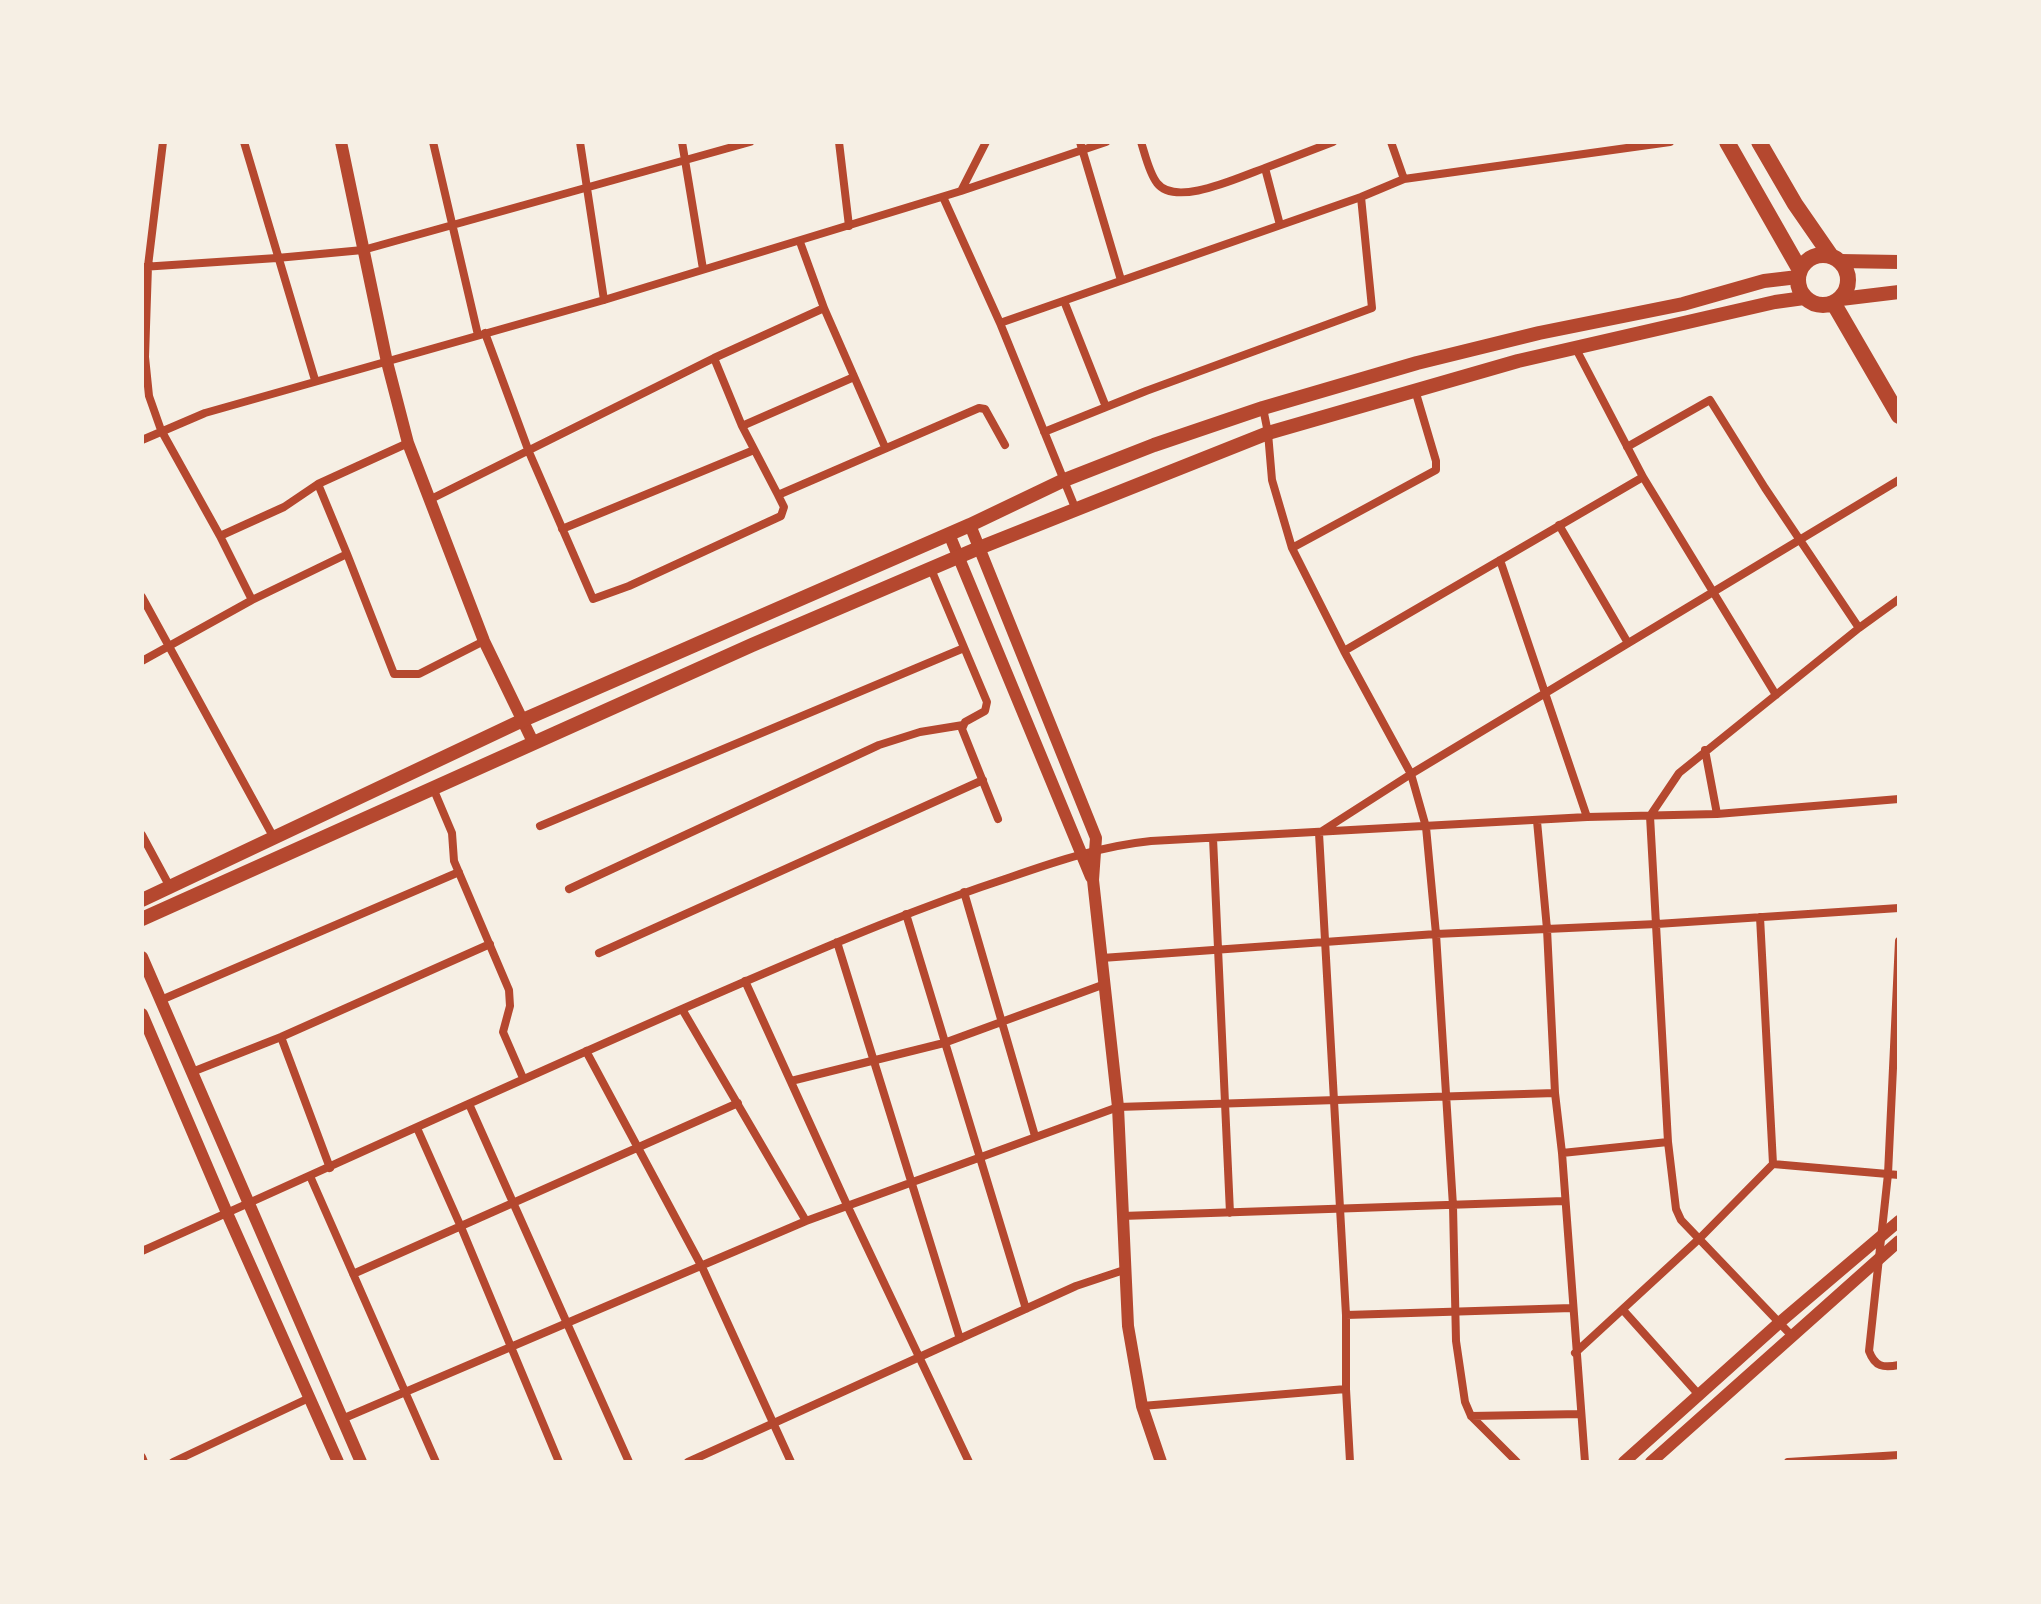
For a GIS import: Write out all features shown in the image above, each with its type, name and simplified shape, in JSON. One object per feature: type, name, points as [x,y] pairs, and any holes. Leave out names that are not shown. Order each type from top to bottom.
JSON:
[{"type":"main road","points":[[1727,142],[1799,273],[1798,284],[1804,298]]},
{"type":"main road","points":[[1759,142],[1795,204],[1845,267],[1849,284],[1837,301]]},
{"type":"main road","points":[[142,900],[523,720],[970,525],[1062,481],[1154,445],[1263,408],[1433,359],[1539,333],[1683,304],[1799,273],[1813,256],[1899,262]]},
{"type":"main road","points":[[142,919],[752,645],[979,548],[1268,433],[1415,389],[1575,347],[1775,302],[1804,298],[1818,305],[1899,292]]},
{"type":"main road","points":[[1837,301],[1899,416]]},
{"type":"street","points":[[163,142],[145,266],[149,396],[161,430],[252,600]]},
{"type":"street","points":[[244,142],[315,380]]},
{"type":"street","points":[[341,142],[387,362],[408,443],[484,641],[533,742]]},
{"type":"street","points":[[433,142],[451,224],[481,334],[593,599],[629,586],[781,516],[784,507],[742,426],[714,358]]},
{"type":"street","points":[[580,142],[604,300]]},
{"type":"street","points":[[682,142],[703,269]]},
{"type":"street","points":[[145,266],[363,250],[750,142]]},
{"type":"street","points":[[839,142],[849,226]]},
{"type":"street","points":[[142,440],[205,413],[800,242],[961,191],[1082,146],[1106,142]]},
{"type":"street","points":[[1141,142],[1156,182],[1174,193],[1182,194],[1220,184],[1333,142]]},
{"type":"street","points":[[1391,142],[1404,179]]},
{"type":"street","points":[[1000,323],[1361,197],[1404,179],[1670,142]]},
{"type":"street","points":[[961,191],[985,143]]},
{"type":"street","points":[[1082,146],[1121,280]]},
{"type":"street","points":[[1265,168],[1280,225]]},
{"type":"street","points":[[943,197],[1000,323],[1076,511]]},
{"type":"street","points":[[1044,432],[1372,308],[1361,197]]},
{"type":"street","points":[[800,242],[824,308],[885,447]]},
{"type":"street","points":[[1064,301],[1106,407]]},
{"type":"street","points":[[429,500],[714,358],[824,308]]},
{"type":"street","points":[[1575,347],[1643,477],[1776,695]]},
{"type":"street","points":[[742,426],[854,377]]},
{"type":"street","points":[[1292,548],[1436,470],[1415,389]]},
{"type":"street","points":[[1627,447],[1710,400],[1859,628]]},
{"type":"street","points":[[778,495],[982,407],[1005,445]]},
{"type":"street","points":[[1263,408],[1272,480],[1292,548],[1411,774],[1426,827],[1436,934],[1461,1376],[1465,1402],[1471,1416],[1517,1462]]},
{"type":"street","points":[[220,536],[284,507],[318,484],[408,443]]},
{"type":"street","points":[[562,529],[754,450]]},
{"type":"street","points":[[1344,651],[1643,477]]},
{"type":"street","points":[[1319,833],[1411,774],[1899,480]]},
{"type":"street","points":[[318,484],[394,674],[419,674],[484,641]]},
{"type":"street","points":[[970,525],[1093,827],[1097,849],[1093,880],[1118,1107],[1128,1326],[1142,1406],[1161,1462]]},
{"type":"street","points":[[1559,525],[1628,643]]},
{"type":"street","points":[[949,534],[1093,880]]},
{"type":"street","points":[[142,661],[252,600],[347,554]]},
{"type":"street","points":[[1500,560],[1587,817]]},
{"type":"street","points":[[569,889],[879,745],[920,732],[963,725],[982,714],[987,706],[931,569]]},
{"type":"street","points":[[142,597],[274,838]]},
{"type":"street","points":[[1793,1337],[1681,1220],[1676,1209],[1668,1142],[1650,816],[1679,773],[1705,750],[1899,599]]},
{"type":"street","points":[[540,826],[964,648]]},
{"type":"street","points":[[963,725],[963,733],[998,819]]},
{"type":"street","points":[[1705,750],[1717,814]]},
{"type":"street","points":[[599,953],[983,780]]},
{"type":"street","points":[[433,786],[452,833],[453,857],[510,995],[503,1032],[523,1078]]},
{"type":"street","points":[[142,1251],[523,1078],[837,942],[964,892],[1097,849],[1151,841],[1587,817],[1717,814],[1899,799]]},
{"type":"street","points":[[1537,821],[1585,1462]]},
{"type":"street","points":[[1319,833],[1341,1210],[1350,1462]]},
{"type":"street","points":[[142,835],[170,887]]},
{"type":"street","points":[[1213,838],[1230,1213]]},
{"type":"street","points":[[161,1000],[459,872]]},
{"type":"street","points":[[964,892],[1035,1136]]},
{"type":"street","points":[[1102,958],[1436,934],[1657,924],[1899,908]]},
{"type":"street","points":[[906,914],[1026,1309]]},
{"type":"street","points":[[1575,1353],[1700,1238],[1773,1164],[1760,917]]},
{"type":"street","points":[[1899,941],[1888,1174],[1869,1351],[1873,1362],[1879,1366],[1899,1365]]},
{"type":"street","points":[[837,942],[960,1339]]},
{"type":"street","points":[[192,1072],[281,1037],[490,944]]},
{"type":"street","points":[[142,957],[361,1462]]},
{"type":"street","points":[[745,981],[969,1462]]},
{"type":"street","points":[[791,1081],[944,1043],[1105,984]]},
{"type":"street","points":[[682,1009],[806,1221]]},
{"type":"street","points":[[142,1014],[338,1462]]},
{"type":"street","points":[[281,1037],[330,1168]]},
{"type":"street","points":[[586,1051],[702,1267],[791,1462]]},
{"type":"street","points":[[342,1419],[806,1221],[1118,1107],[1555,1093]]},
{"type":"street","points":[[353,1274],[738,1103]]},
{"type":"street","points":[[469,1104],[629,1462]]},
{"type":"street","points":[[417,1128],[559,1462]]},
{"type":"street","points":[[1562,1153],[1668,1142]]},
{"type":"street","points":[[1773,1164],[1899,1175]]},
{"type":"street","points":[[310,1176],[436,1462]]},
{"type":"street","points":[[1122,1216],[1564,1201]]},
{"type":"street","points":[[1624,1462],[1899,1221]]},
{"type":"street","points":[[1651,1462],[1899,1241]]},
{"type":"street","points":[[688,1462],[1076,1286],[1124,1270]]},
{"type":"street","points":[[1346,1315],[1572,1308]]},
{"type":"street","points":[[1623,1310],[1700,1396]]},
{"type":"street","points":[[1142,1406],[1346,1389]]},
{"type":"street","points":[[173,1462],[309,1398]]},
{"type":"street","points":[[1471,1416],[1581,1414]]},
{"type":"street","points":[[1788,1462],[1899,1455]]}]
